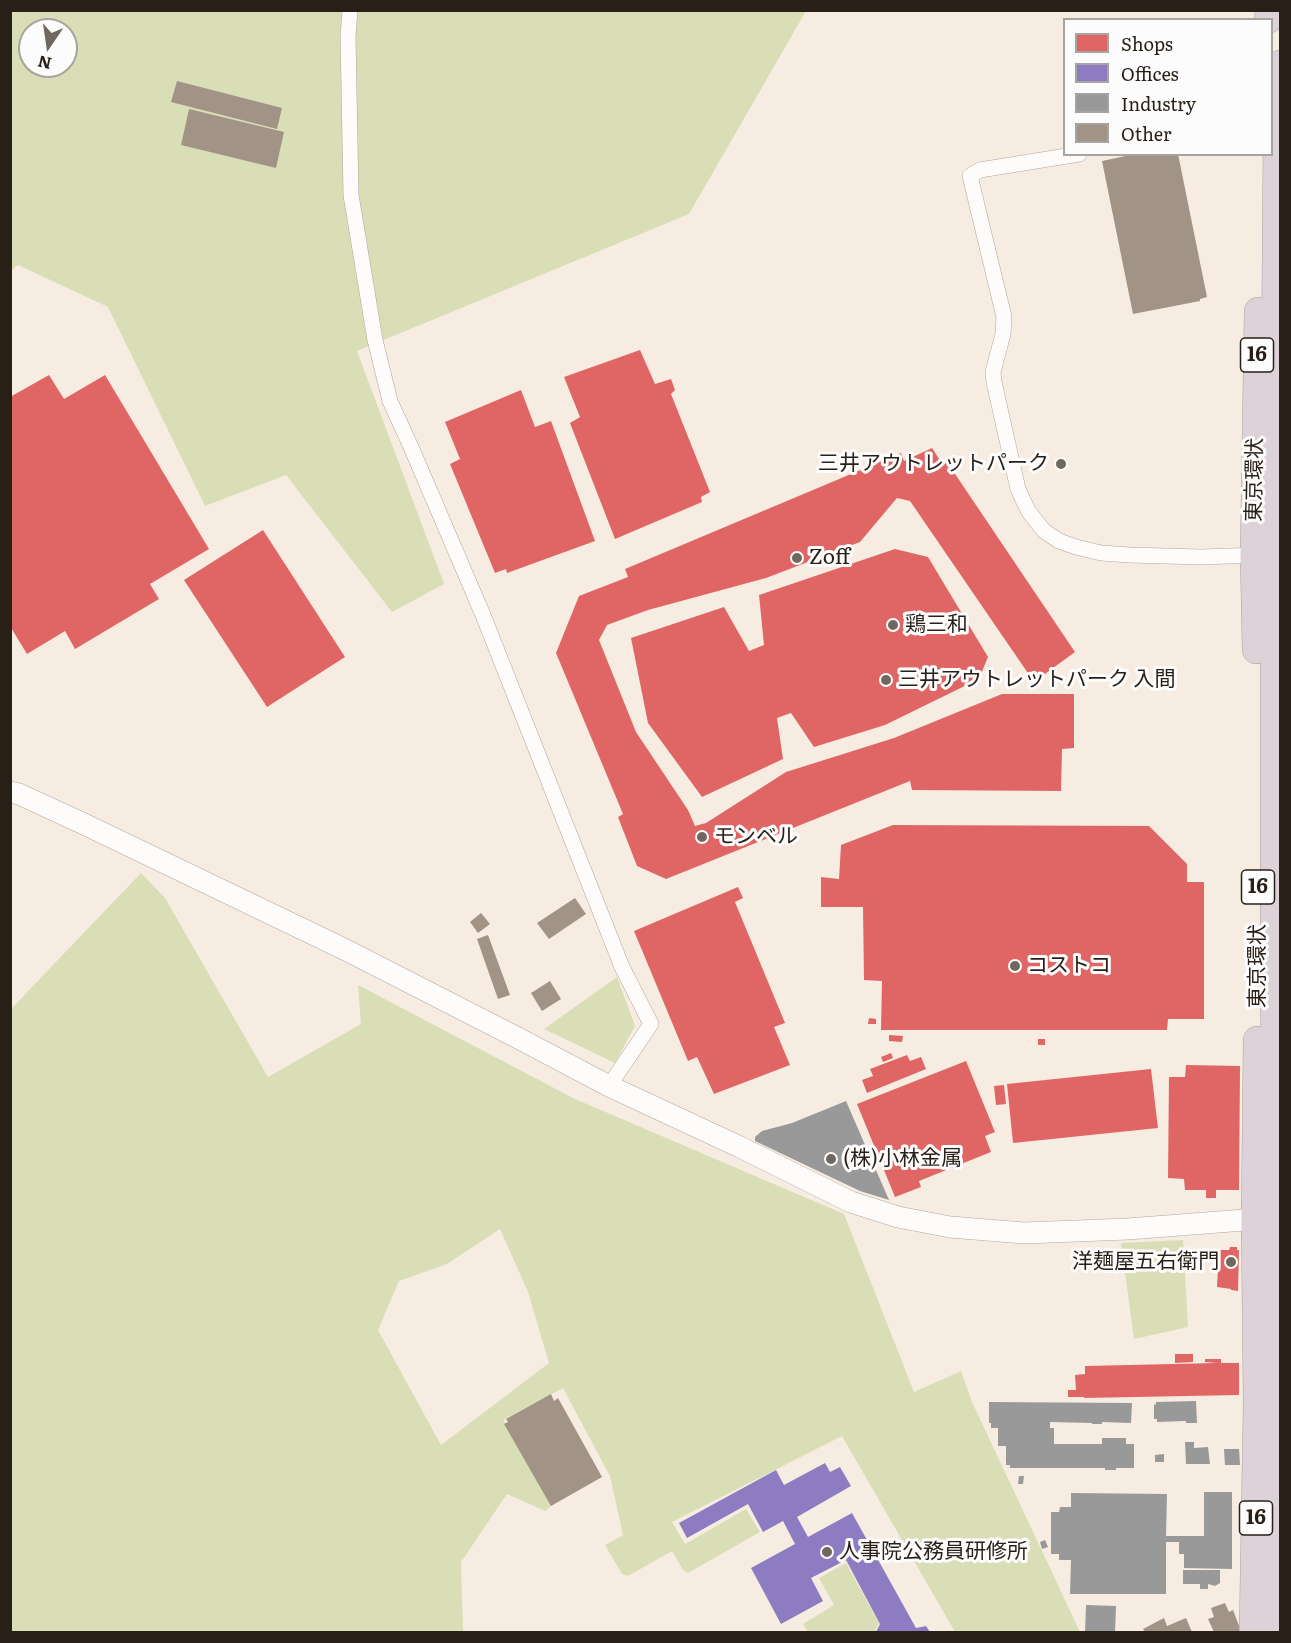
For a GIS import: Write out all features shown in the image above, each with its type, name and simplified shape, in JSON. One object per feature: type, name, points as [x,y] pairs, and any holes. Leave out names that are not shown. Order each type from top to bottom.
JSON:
[{"type":"highway","name":"東京環状","points":[[1275,1632],[1278,1581],[1272,1218],[1258,948],[1264,554],[1277,509],[1277,123],[1281,64]]},
{"type":"highway","name":"東京環状","points":[[1253,1632],[1257,1403],[1278,1117],[1273,828],[1264,554],[1259,156]]},
{"type":"street","points":[[350,10],[348,36],[351,195],[375,340],[390,401],[483,615],[622,967],[651,1024],[609,1086]]},
{"type":"street","points":[[1067,156],[980,170],[970,176],[1004,317],[1003,334],[993,372],[994,382],[1018,489],[1023,500],[1044,531],[1059,541],[1101,553],[1201,557],[1264,554]]},
{"type":"street","points":[[10,792],[84,824],[346,950],[609,1086],[851,1202],[898,1217],[950,1227],[1024,1233],[1128,1229],[1272,1218]]},
{"type":"green space","points":[[11,11],[806,11],[689,214],[357,351],[444,584],[392,612],[286,475],[205,506],[108,307],[18,265],[11,271]]},
{"type":"green space","points":[[141,873],[165,898],[268,1077],[361,1024],[358,985],[575,1099],[844,1214],[914,1392],[961,1371],[972,1402],[1080,1632],[955,1632],[842,1436],[672,1522],[685,1544],[746,1509],[760,1532],[688,1573],[683,1570],[672,1551],[628,1576],[622,1574],[605,1545],[623,1535],[610,1476],[563,1388],[503,1420],[555,1503],[545,1511],[507,1494],[461,1562],[463,1632],[11,1632],[10,1010]],"holes":[[[500,1229],[528,1292],[549,1363],[441,1445],[378,1330],[399,1281],[447,1264]]]},
{"type":"green space","points":[[617,977],[635,1026],[615,1063],[544,1029]]},
{"type":"green space","points":[[1183,1240],[1188,1327],[1134,1339],[1121,1243]]},
{"type":"green space","points":[[846,1563],[879,1623],[874,1632],[808,1632],[803,1624],[834,1605],[819,1578]]},
{"type":"building: Shops","points":[[640,350],[655,384],[671,379],[675,390],[671,394],[710,492],[701,497],[702,502],[615,539],[570,423],[580,417],[564,377]]},
{"type":"building: Shops","points":[[49,375],[64,399],[105,375],[209,549],[150,584],[159,599],[75,649],[65,631],[27,654],[10,626],[10,397]]},
{"type":"building: Shops","points":[[521,390],[535,427],[551,421],[595,541],[507,573],[506,569],[495,573],[450,464],[460,459],[445,422]]},
{"type":"building: Shops","points":[[932,448],[943,465],[947,462],[1075,652],[1034,682],[910,501],[897,498],[860,542],[766,578],[648,610],[607,625],[599,640],[636,732],[688,810],[695,826],[706,823],[786,772],[894,738],[1002,694],[1074,694],[1074,748],[1062,749],[1061,791],[912,790],[910,781],[666,879],[637,866],[618,817],[623,814],[556,653],[579,596],[628,577],[625,569],[901,453],[904,461]]},
{"type":"building: Shops","points":[[263,530],[345,657],[267,707],[184,580]]},
{"type":"building: Shops","points":[[895,549],[928,557],[988,657],[979,679],[885,725],[814,747],[791,713],[777,718],[783,759],[702,797],[648,723],[631,638],[724,607],[749,651],[764,645],[759,595]]},
{"type":"building: Shops","name":"コストコ","points":[[893,825],[1149,826],[1187,864],[1187,882],[1204,882],[1204,1019],[1168,1019],[1167,1030],[881,1030],[882,981],[864,980],[863,907],[821,907],[821,877],[839,879],[841,845]]},
{"type":"building: Shops","points":[[738,887],[743,898],[735,902],[785,1023],[774,1027],[790,1065],[714,1094],[697,1057],[688,1061],[634,931]]},
{"type":"building: Shops","points":[[869,1018],[876,1019],[876,1024],[868,1024]]},
{"type":"building: Shops","points":[[889,1035],[903,1036],[902,1042],[889,1041]]},
{"type":"building: Shops","points":[[1038,1039],[1045,1039],[1045,1045],[1038,1045]]},
{"type":"building: Shops","points":[[891,1053],[893,1058],[883,1062],[881,1057]]},
{"type":"building: Shops","points":[[907,1055],[910,1061],[921,1057],[926,1069],[867,1093],[862,1080],[873,1076],[870,1069]]},
{"type":"building: Shops","points":[[966,1061],[995,1132],[985,1136],[991,1152],[919,1181],[921,1187],[895,1197],[857,1104]]},
{"type":"building: Shops","points":[[1186,1065],[1240,1066],[1239,1190],[1216,1190],[1216,1198],[1206,1198],[1206,1190],[1185,1190],[1184,1179],[1168,1178],[1169,1077],[1185,1077]]},
{"type":"building: Shops","points":[[1151,1069],[1158,1128],[1013,1143],[1007,1084]]},
{"type":"building: Shops","points":[[1004,1085],[1006,1104],[996,1105],[994,1086]]},
{"type":"building: Shops","points":[[1230,1247],[1237,1247],[1239,1250],[1238,1291],[1217,1287],[1219,1250],[1229,1250]]},
{"type":"building: Shops","points":[[1175,1354],[1193,1354],[1193,1362],[1175,1363]]},
{"type":"building: Shops","points":[[1205,1359],[1221,1359],[1221,1363],[1239,1363],[1239,1395],[1068,1397],[1068,1390],[1076,1390],[1075,1375],[1085,1374],[1085,1366],[1217,1363],[1205,1362]]},
{"type":"building: Offices","name":"人事院公務員研修所","points":[[825,1463],[830,1472],[840,1467],[851,1486],[797,1517],[808,1537],[852,1513],[916,1628],[926,1626],[930,1632],[876,1632],[880,1624],[846,1560],[811,1578],[823,1601],[781,1624],[751,1568],[795,1544],[783,1521],[763,1532],[748,1504],[687,1538],[679,1523],[776,1470],[784,1485]]},
{"type":"building: Industry","name":"(株)小林金属","points":[[846,1101],[889,1200],[860,1191],[755,1141],[755,1137],[762,1131],[792,1123]]},
{"type":"building: Industry","points":[[1196,1401],[1197,1423],[1157,1422],[1157,1419],[1154,1419],[1156,1402]]},
{"type":"building: Industry","points":[[989,1402],[1132,1403],[1131,1423],[1050,1422],[1050,1428],[1054,1428],[1054,1444],[1102,1444],[1102,1438],[1126,1438],[1126,1444],[1134,1444],[1134,1468],[1105,1470],[1105,1468],[1010,1468],[1010,1465],[1006,1465],[1006,1446],[998,1446],[998,1428],[991,1428],[991,1423],[989,1423]]},
{"type":"building: Industry","points":[[1185,1442],[1194,1442],[1194,1448],[1208,1447],[1210,1464],[1186,1464]]},
{"type":"building: Industry","points":[[1224,1449],[1239,1449],[1240,1465],[1225,1465]]},
{"type":"building: Industry","points":[[1164,1454],[1164,1462],[1155,1462],[1155,1455]]},
{"type":"building: Industry","points":[[1019,1476],[1024,1476],[1023,1484],[1018,1484]]},
{"type":"building: Industry","points":[[1204,1492],[1232,1492],[1232,1569],[1184,1568],[1184,1554],[1179,1554],[1179,1542],[1166,1542],[1166,1594],[1070,1594],[1071,1560],[1059,1560],[1059,1554],[1051,1554],[1051,1512],[1059,1512],[1060,1507],[1071,1507],[1071,1493],[1167,1494],[1166,1536],[1204,1536]]},
{"type":"building: Industry","points":[[1045,1540],[1048,1547],[1042,1549],[1040,1542]]},
{"type":"building: Industry","points":[[1183,1570],[1220,1570],[1220,1583],[1215,1586],[1208,1584],[1208,1589],[1200,1589],[1200,1584],[1183,1584]]},
{"type":"building: Industry","points":[[1086,1605],[1116,1606],[1115,1632],[1085,1632]]},
{"type":"building: Other","points":[[177,81],[282,108],[277,129],[171,102]]},
{"type":"building: Other","points":[[189,109],[284,132],[276,168],[181,145]]},
{"type":"building: Other","points":[[1126,156],[1178,156],[1207,297],[1200,301],[1133,314],[1102,161]]},
{"type":"building: Other","points":[[575,898],[586,914],[549,939],[537,923]]},
{"type":"building: Other","points":[[481,913],[490,924],[478,933],[470,922]]},
{"type":"building: Other","points":[[488,935],[510,995],[498,999],[477,939]]},
{"type":"building: Other","points":[[550,981],[561,999],[542,1011],[531,993]]},
{"type":"building: Other","points":[[551,1394],[554,1401],[558,1398],[602,1477],[551,1506],[504,1424],[508,1422],[506,1419]]},
{"type":"building: Other","points":[[1225,1603],[1229,1612],[1233,1610],[1241,1631],[1214,1632],[1208,1619],[1214,1617],[1211,1608]]},
{"type":"building: Other","points":[[1164,1618],[1167,1626],[1186,1618],[1192,1632],[1145,1632],[1143,1629]]},
{"type":"place","name":"三井アウトレットパーク","points":[[1061,464]]},
{"type":"place","name":"Zoff","points":[[797,558]]},
{"type":"place","name":"鶏三和","points":[[893,625]]},
{"type":"place","name":"三井アウトレットパーク 入間","points":[[886,680]]},
{"type":"place","name":"モンベル","points":[[702,837]]},
{"type":"place","name":"コストコ","points":[[1015,966]]},
{"type":"place","name":"(株)小林金属","points":[[831,1159]]},
{"type":"place","name":"洋麺屋五右衛門","points":[[1231,1262]]},
{"type":"place","name":"人事院公務員研修所","points":[[827,1552]]}]
